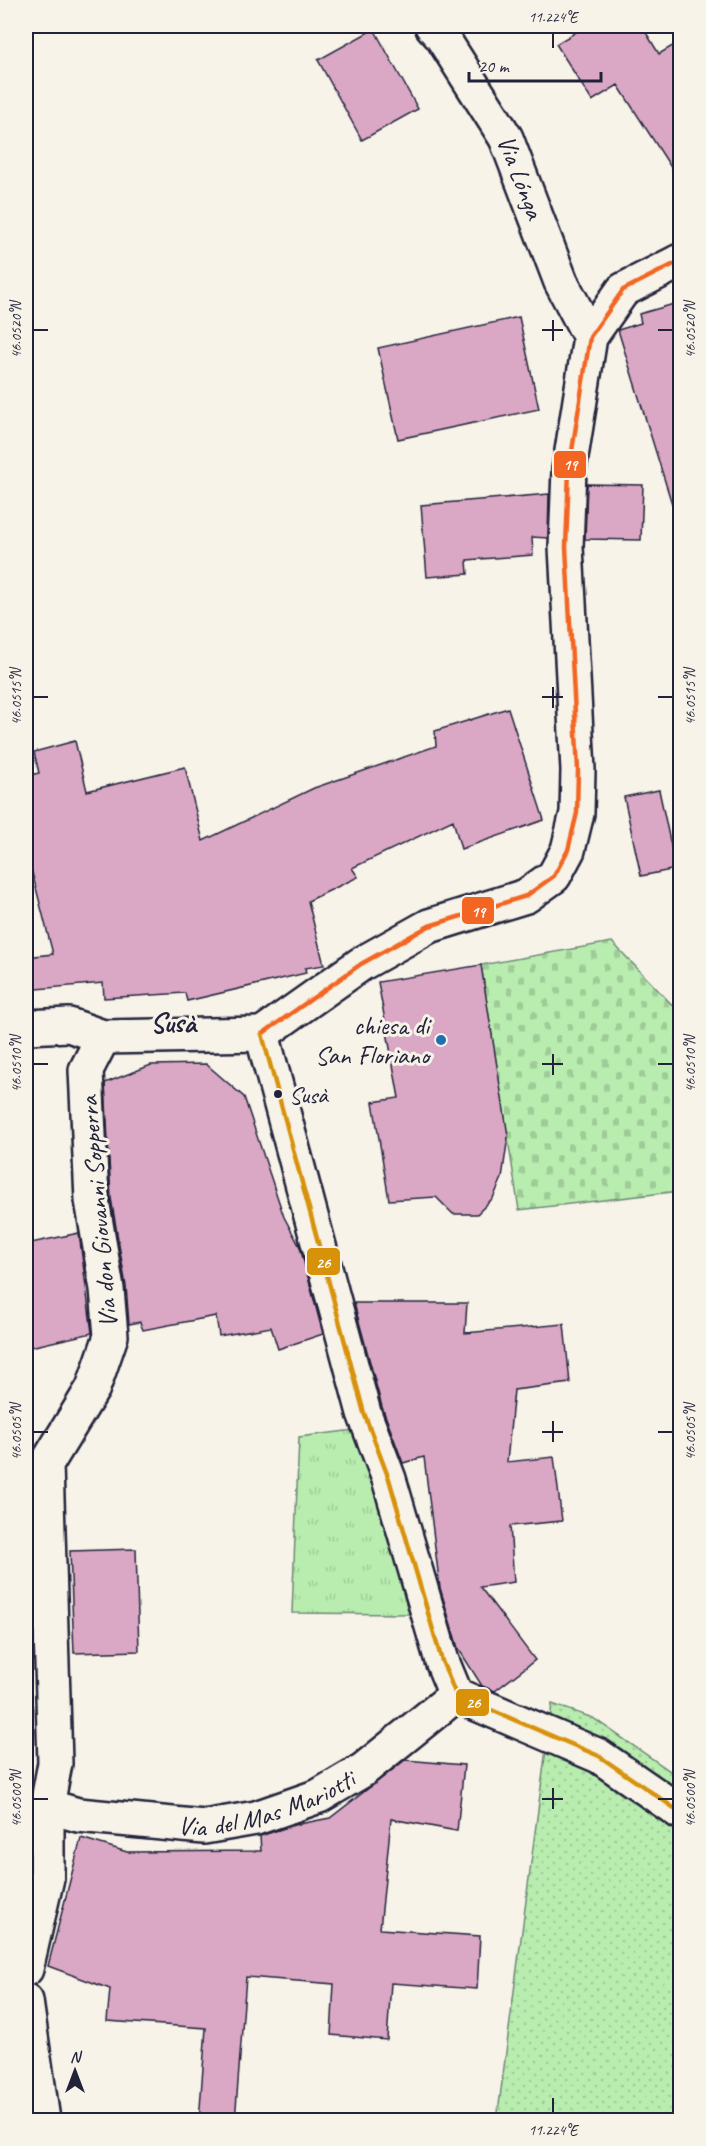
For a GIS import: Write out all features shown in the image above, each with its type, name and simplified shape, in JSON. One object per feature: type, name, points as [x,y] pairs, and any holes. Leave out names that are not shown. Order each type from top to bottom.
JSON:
[{"type":"street","name":"Via Lónga","points":[[432,26],[442,37],[506,138],[561,282],[590,337]]},
{"type":"street","points":[[26,1027],[69,1025],[103,1037],[262,1034],[361,964],[429,926],[526,896],[554,876],[568,850],[577,813],[578,770],[566,536],[569,470],[590,337],[623,290],[681,261]]},
{"type":"street","points":[[262,1034],[364,1413],[389,1479],[442,1661],[456,1695],[599,1756],[681,1812]]},
{"type":"street","name":"Via don Giovanni Sopperra","points":[[26,1968],[47,1878],[36,1812],[55,1763],[32,1463],[93,1388],[111,1336],[107,1289],[92,1200],[86,1070],[103,1037]]},
{"type":"street","name":"Via del Mas Mariotti","points":[[36,1812],[204,1827],[256,1818],[319,1796],[363,1770],[456,1695]]},
{"type":"street","points":[[26,2001],[43,2121]]},
{"type":"green space","points":[[612,942],[680,1013],[680,1191],[519,1210],[481,965]]},
{"type":"green space","points":[[362,1429],[409,1614],[292,1613],[299,1437]]},
{"type":"green space","points":[[552,1704],[593,1718],[680,1778],[680,2120],[497,2120]]},
{"type":"building","points":[[586,26],[642,26],[659,54],[681,41],[681,183],[618,85],[592,101],[556,44]]},
{"type":"building","points":[[374,29],[418,109],[362,140],[318,60]]},
{"type":"building","points":[[681,302],[681,503],[672,504],[618,330],[641,323],[639,314]]},
{"type":"building","points":[[519,317],[539,409],[398,439],[378,348]]},
{"type":"building","points":[[587,484],[643,485],[641,540],[585,539]]},
{"type":"building","points":[[549,494],[548,538],[532,537],[533,555],[467,560],[468,574],[427,577],[421,505]]},
{"type":"building","points":[[508,708],[544,820],[461,849],[453,820],[352,868],[358,877],[308,901],[324,965],[305,968],[306,973],[187,1001],[185,993],[104,998],[103,983],[26,990],[26,957],[53,954],[26,849],[26,776],[39,773],[34,752],[75,741],[87,791],[185,767],[203,841],[314,788],[436,746],[435,731]]},
{"type":"building","points":[[659,790],[676,869],[641,876],[624,797]]},
{"type":"building","name":"chiesa di San Floriano","points":[[481,965],[508,1136],[502,1178],[493,1198],[477,1214],[453,1214],[436,1197],[389,1200],[373,1102],[399,1098],[378,982]]},
{"type":"building","points":[[206,1064],[244,1097],[284,1217],[300,1247],[323,1334],[278,1349],[271,1327],[219,1336],[216,1316],[143,1330],[140,1322],[129,1324],[126,1286],[111,1198],[105,1083],[151,1065]]},
{"type":"building","points":[[79,1233],[92,1333],[26,1348],[26,1244]]},
{"type":"building","points":[[354,1303],[467,1303],[465,1333],[564,1324],[570,1383],[514,1390],[507,1462],[554,1457],[562,1521],[510,1526],[514,1582],[480,1587],[535,1660],[495,1691],[482,1686],[458,1648],[440,1588],[424,1457],[403,1463],[382,1407]]},
{"type":"building","points":[[136,1549],[139,1651],[74,1653],[70,1551]]},
{"type":"building","points":[[405,1760],[464,1765],[457,1831],[391,1819],[380,1929],[480,1936],[477,1989],[391,1983],[387,2040],[331,2035],[334,1984],[246,1977],[235,2121],[199,2121],[206,2028],[107,2021],[110,1989],[48,1966],[81,1838],[127,1852],[261,1851],[260,1836],[294,1825],[330,1818]]},
{"type":"transit line","name":"19","points":[[262,1034],[361,964],[429,926],[526,896],[554,876],[568,850],[577,813],[578,770],[566,547],[569,470],[590,337],[623,290],[680,261]]},
{"type":"transit line","name":"26","points":[[262,1034],[364,1413],[389,1479],[442,1661],[456,1695],[599,1756],[680,1812]]},
{"type":"place","name":"chiesa di San Floriano","points":[[441,1040]]},
{"type":"place","name":"Susà","points":[[278,1094]]},
{"type":"district","name":"Susà","points":[[173,1022]]}]
